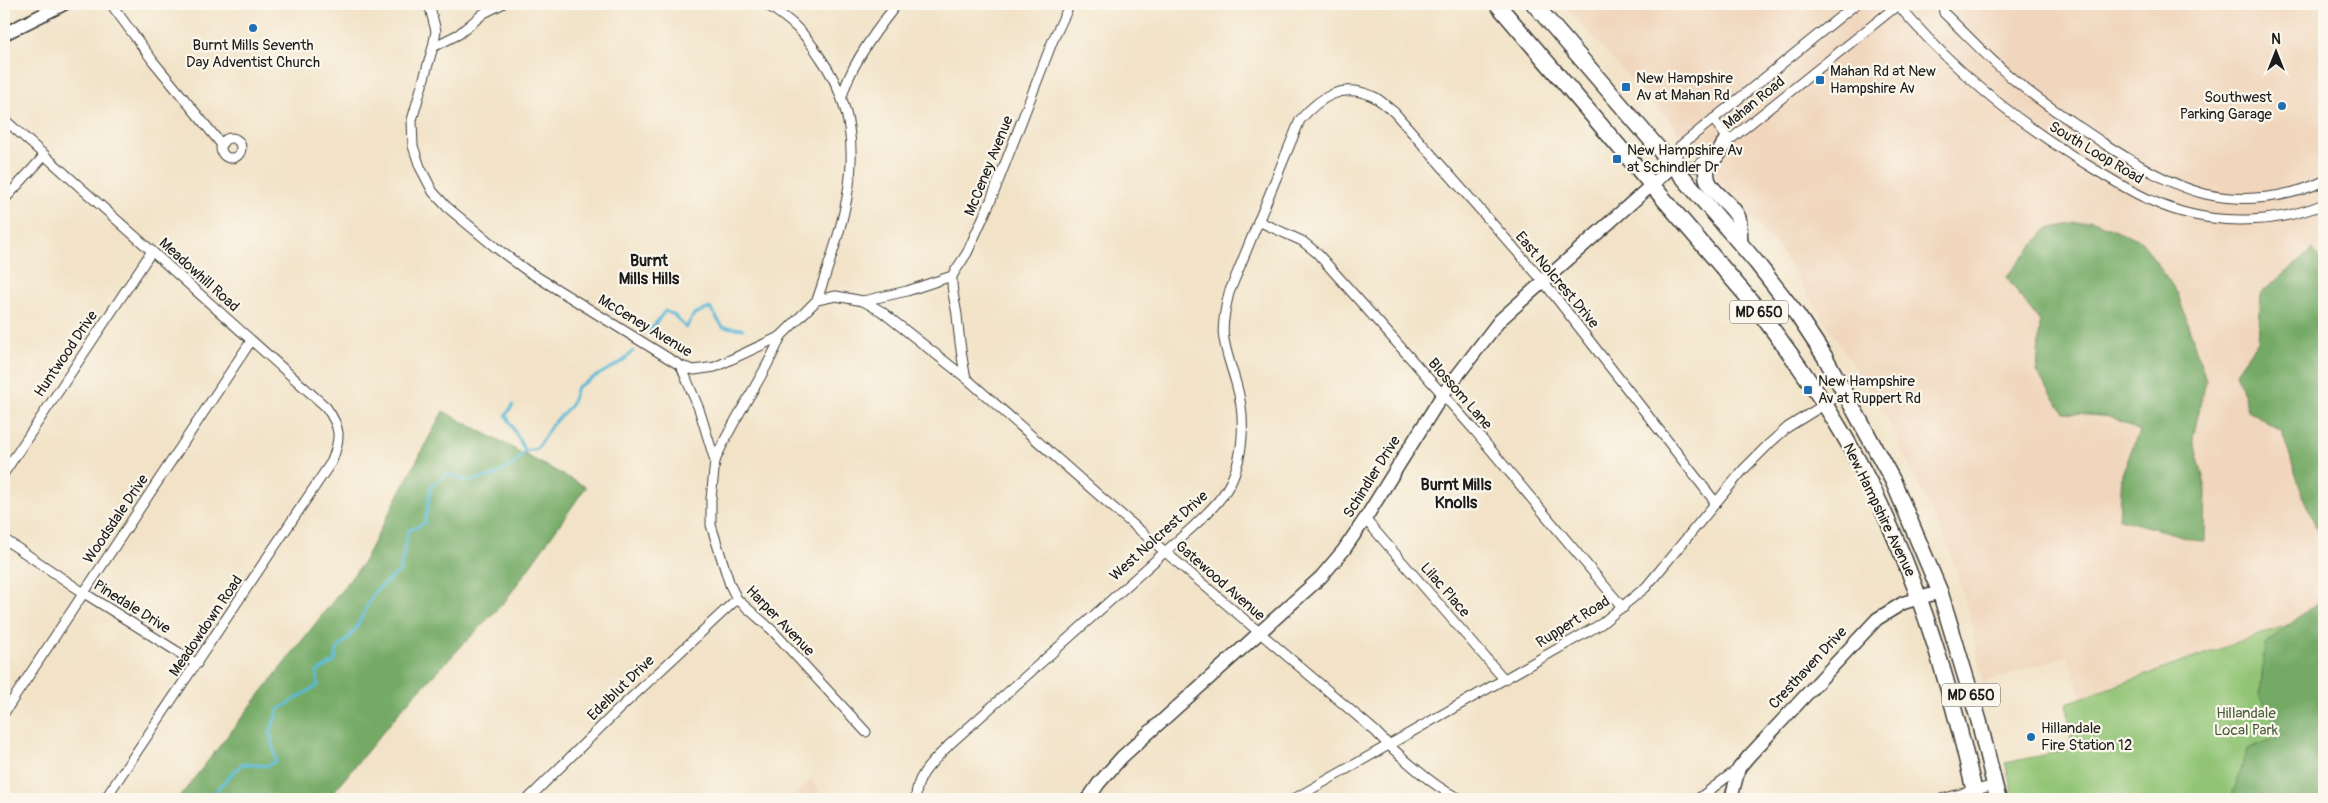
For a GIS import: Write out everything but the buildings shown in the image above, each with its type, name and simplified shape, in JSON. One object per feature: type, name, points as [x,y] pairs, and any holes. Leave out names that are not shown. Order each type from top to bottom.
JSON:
[{"type":"main road","name":"New Hampshire Avenue","points":[[1497,4],[1751,301],[1790,352],[1825,404],[1875,494],[1898,543],[1919,598],[1938,658],[1975,794]]},
{"type":"main road","name":"New Hampshire Avenue","points":[[1534,4],[1740,242],[1798,316],[1825,357],[1843,393],[1893,481],[1940,592],[1979,721],[1997,792]]},
{"type":"main road","points":[[1727,142],[1707,169],[1708,182],[1738,217],[1740,242]]},
{"type":"street","points":[[4,34],[64,4]]},
{"type":"street","points":[[111,4],[153,61],[222,145]]},
{"type":"street","name":"McCeney Avenue","points":[[430,4],[436,31],[412,120],[413,146],[420,168],[433,192],[447,207],[495,247],[526,270],[681,366],[694,370],[715,367],[781,336],[817,300]]},
{"type":"street","points":[[433,47],[459,34],[484,13],[502,4]]},
{"type":"street","points":[[766,4],[796,27],[811,43],[835,77],[842,97],[850,134],[851,160],[847,200],[841,227],[817,300]]},
{"type":"street","points":[[842,97],[846,82],[883,22],[897,4]]},
{"type":"street","name":"McCeney Avenue","points":[[952,276],[967,253],[991,200],[1053,40],[1070,4]]},
{"type":"street","name":"Mahan Road","points":[[1856,4],[1680,146],[1674,165],[1695,167],[1898,4]]},
{"type":"street","name":"South Loop Road","points":[[1898,4],[1955,66],[2004,108],[2073,157],[2144,198],[2192,215],[2245,220],[2288,215],[2324,204]]},
{"type":"street","name":"South Loop Road","points":[[1942,4],[1944,13],[2013,79],[2058,113],[2119,153],[2174,183],[2206,194],[2246,198],[2293,192],[2324,181]]},
{"type":"street","name":"West Nolcrest Drive","points":[[916,799],[918,783],[925,770],[950,744],[1195,525],[1220,500],[1238,461],[1243,435],[1242,409],[1223,345],[1222,320],[1229,293],[1300,120],[1311,106],[1324,96],[1337,92],[1360,92]]},
{"type":"street","name":"East Nolcrest Drive","points":[[1360,92],[1373,96],[1394,112],[1542,281],[1716,503]]},
{"type":"street","name":"Meadowhill Road","points":[[4,119],[326,407],[337,422],[340,442],[328,466]]},
{"type":"street","points":[[1712,119],[1727,142]]},
{"type":"street","points":[[4,200],[45,155]]},
{"type":"street","name":"Schindler Drive","points":[[1088,799],[1098,783],[1122,757],[1321,577],[1343,551],[1365,519],[1443,394],[1500,320],[1619,213],[1653,186],[1674,165]]},
{"type":"street","name":"Blossom Lane","points":[[1258,221],[1302,241],[1317,253],[1443,394],[1622,608]]},
{"type":"street","name":"Huntwood Drive","points":[[4,473],[152,251]]},
{"type":"street","points":[[817,300],[836,296],[863,301],[907,291],[952,276],[951,288],[966,378]]},
{"type":"street","name":"Gatewood Avenue","points":[[863,301],[881,311],[966,378],[1259,634],[1375,731],[1388,745],[1441,787],[1464,799]]},
{"type":"street","points":[[715,461],[726,435],[772,358],[781,336]]},
{"type":"street","name":"Woodsdale Drive","points":[[4,714],[251,341]]},
{"type":"street","name":"Harper Avenue","points":[[681,366],[699,409],[715,461],[710,499],[711,525],[730,585],[737,599],[772,630],[866,732]]},
{"type":"street","name":"Ruppert Road","points":[[1294,799],[1601,624],[1646,587],[1743,470],[1770,443],[1788,427],[1843,393]]},
{"type":"street","name":"Meadowdown Road","points":[[105,799],[328,466]]},
{"type":"street","name":"Lilac Place","points":[[1365,519],[1504,679]]},
{"type":"street","name":"Pinedale Drive","points":[[4,538],[84,593],[197,664]]},
{"type":"street","name":"Cresthaven Drive","points":[[1731,799],[1739,768],[1877,619],[1903,603],[1940,592]]},
{"type":"street","name":"Edelblut Drive","points":[[528,799],[623,705],[737,599]]},
{"type":"street","points":[[1698,799],[1739,768]]},
{"type":"street","points":[[1940,799],[1997,792]]},
{"type":"shaded area","points":[[1564,4],[2324,4],[2324,612],[2081,698],[2068,655],[1983,683],[1969,614],[1949,548],[1886,417],[1781,252],[1665,116]]},
{"type":"shaded area","points":[[811,780],[825,799],[789,799]]},
{"type":"green space","points":[[2091,220],[2141,240],[2178,294],[2206,380],[2193,438],[2206,489],[2205,542],[2119,519],[2122,474],[2139,431],[2112,417],[2064,413],[2037,373],[2040,322],[2006,277],[2047,229]]},
{"type":"green space","points":[[2313,249],[2324,267],[2324,545],[2303,497],[2282,432],[2248,410],[2236,372],[2258,341],[2261,293]]},
{"type":"green space","points":[[443,411],[586,487],[506,600],[406,704],[328,799],[178,799],[362,564]]},
{"type":"green space","points":[[2324,597],[2324,799],[2231,799],[2248,749],[2284,734],[2260,698],[2265,644]]},
{"type":"green space","name":"Hillandale Local Park","points":[[2324,612],[2324,799],[2014,799],[2005,763],[2072,749],[2067,703]]},
{"type":"waterway","points":[[649,332],[665,311],[674,315],[686,328],[694,314],[710,308],[723,327],[743,329]]},
{"type":"waterway","points":[[212,799],[218,788],[242,764],[267,766],[276,761],[270,733],[278,710],[318,685],[317,672],[335,661],[337,650],[355,630],[375,591],[400,571],[408,531],[425,523],[431,486],[447,474],[468,481],[493,476],[514,464],[525,451],[537,449],[551,426],[571,405],[577,387],[623,361],[633,351]]},
{"type":"waterway","points":[[513,405],[506,415],[525,451]]},
{"type":"place","name":"Burnt Mills Seventh Day Adventist Church","points":[[253,28]]},
{"type":"place","name":"Mahan Rd at New Hampshire Av","points":[[1820,80]]},
{"type":"place","name":"New Hampshire Av at Mahan Rd","points":[[1626,87]]},
{"type":"place","name":"Southwest Parking Garage","points":[[2282,106]]},
{"type":"place","name":"New Hampshire Av at Schindler Dr","points":[[1617,159]]},
{"type":"place","name":"New Hampshire Av at Ruppert Rd","points":[[1808,390]]},
{"type":"place","name":"Hillandale Fire Station 12","points":[[2031,737]]},
{"type":"district","name":"Burnt Mills Hills","points":[[649,270]]},
{"type":"district","name":"Burnt Mills Knolls","points":[[1456,494]]}]
